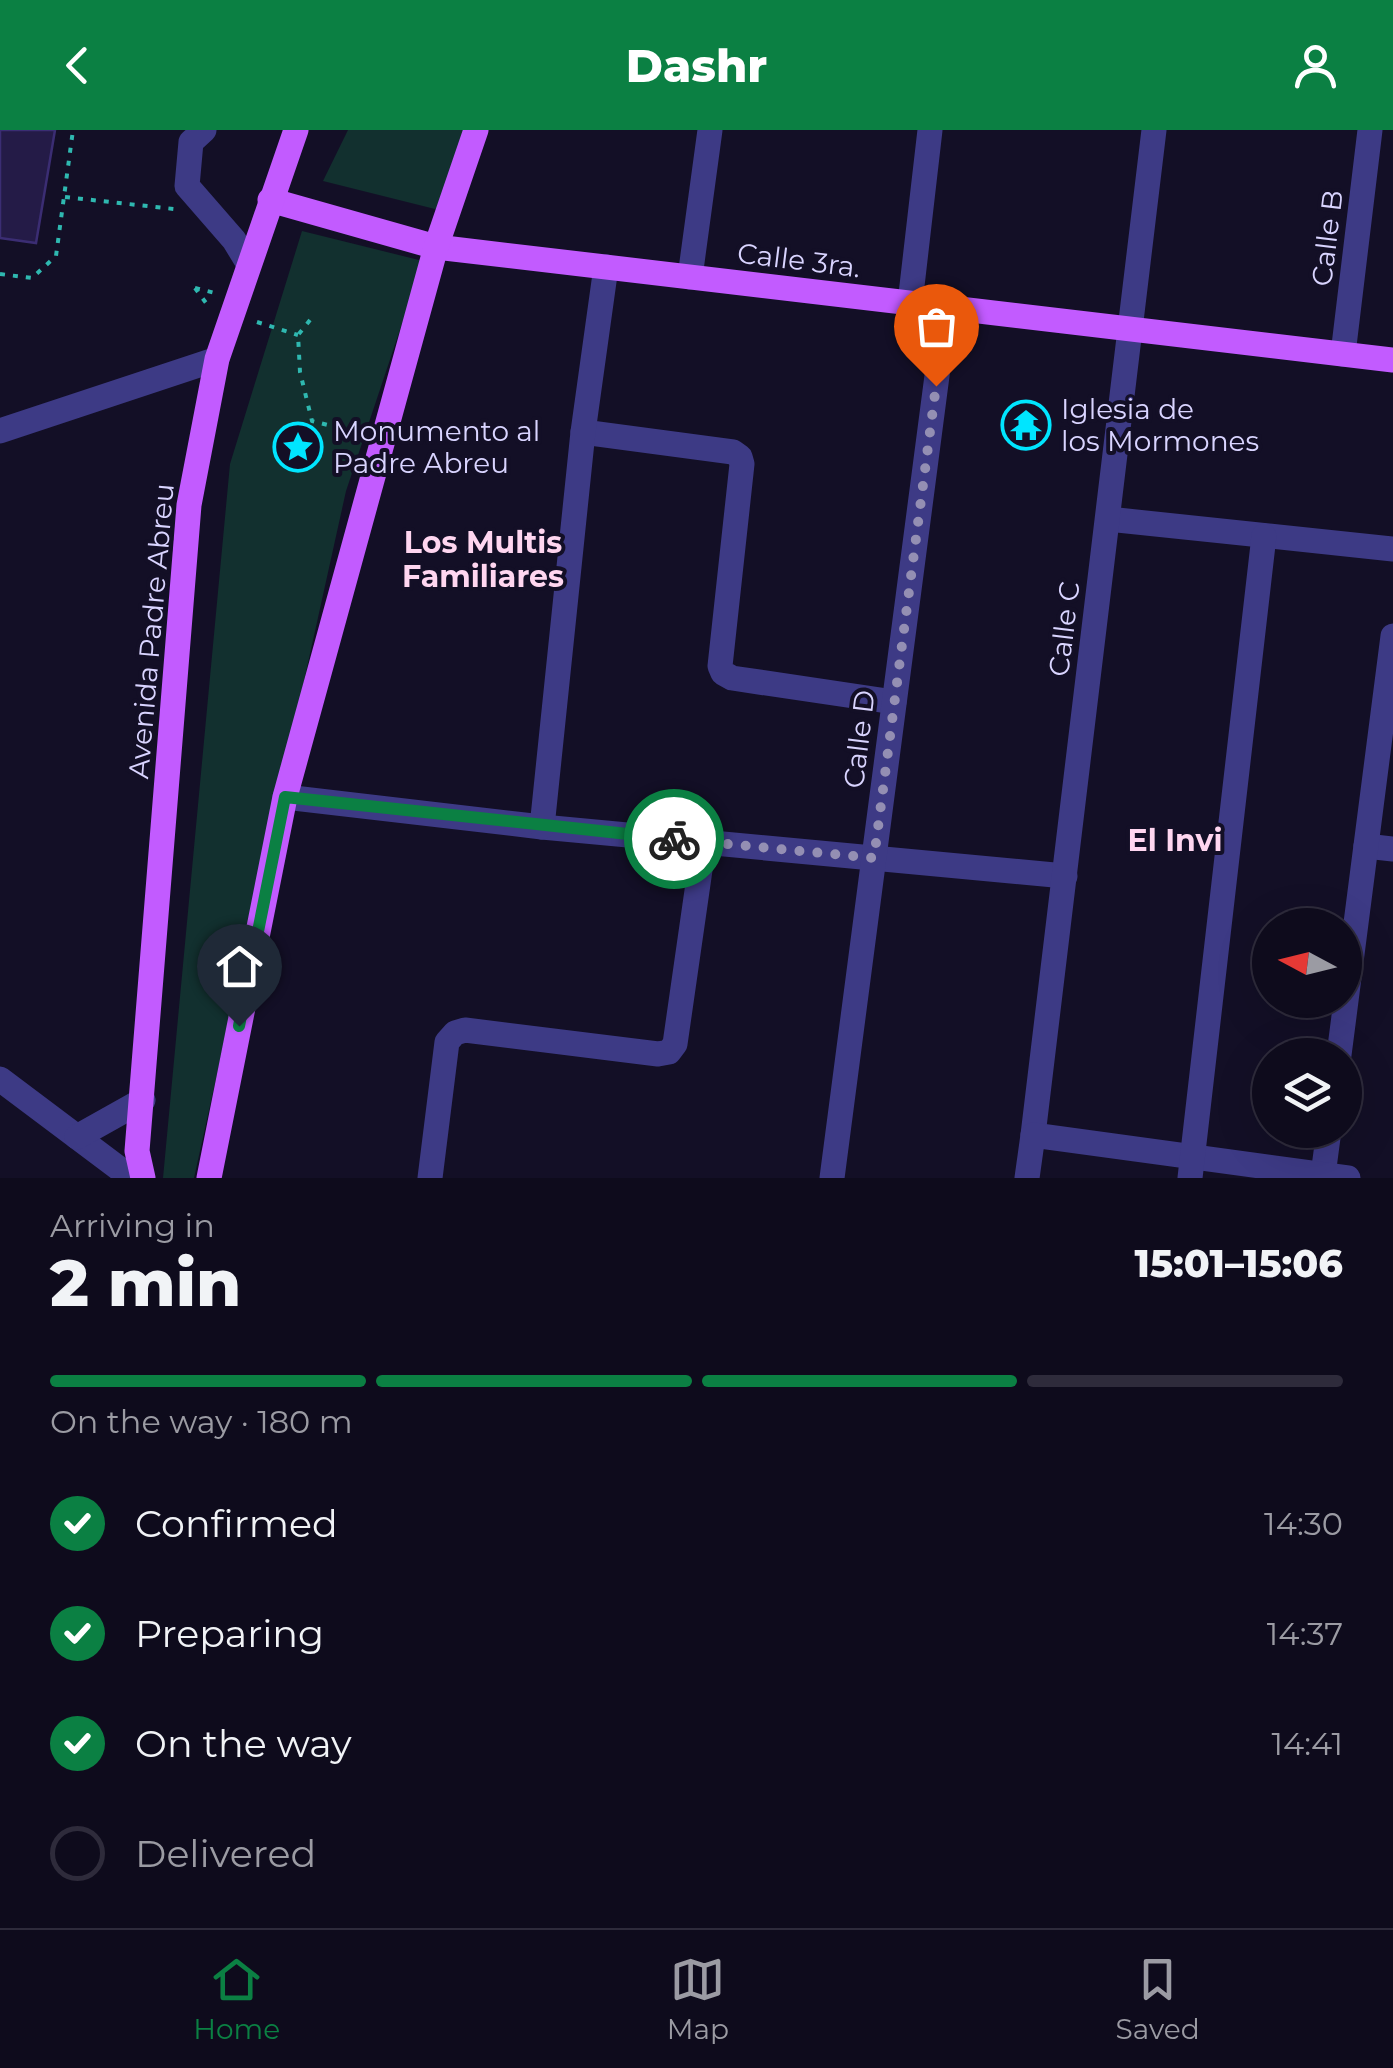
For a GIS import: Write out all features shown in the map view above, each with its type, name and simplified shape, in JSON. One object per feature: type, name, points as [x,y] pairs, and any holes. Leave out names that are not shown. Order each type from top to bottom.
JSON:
[{"type":"main road","name":"Avenida Padre Abreu","points":[[133,1170],[143,1100],[189,506],[217,359],[296,130]]},
{"type":"main road","points":[[208,1178],[285,797],[438,240],[476,130]]},
{"type":"main road","name":"Calle 3ra.","points":[[273,193],[438,240],[606,267],[1393,360]]},
{"type":"street","points":[[204,130],[190,142],[187,186],[248,262]]},
{"type":"street","points":[[690,277],[710,130]]},
{"type":"street","points":[[910,303],[930,130]]},
{"type":"street","name":"Calle C","points":[[1028,1178],[1154,130]]},
{"type":"street","name":"Calle B","points":[[1343,354],[1370,130]]},
{"type":"street","points":[[542,827],[583,432],[606,267]]},
{"type":"street","name":"Calle D","points":[[832,1178],[946,307]]},
{"type":"street","points":[[0,431],[217,359]]},
{"type":"street","points":[[583,432],[740,456],[720,666],[724,673],[732,678],[894,702]]},
{"type":"street","points":[[1108,519],[1393,550]]},
{"type":"street","points":[[1192,1167],[1264,536]]},
{"type":"street","points":[[1341,1038],[1393,636]]},
{"type":"street","points":[[285,797],[542,827],[1065,876]]},
{"type":"street","points":[[430,1178],[448,1042],[455,1033],[465,1030],[658,1054],[669,1052],[675,1044],[704,842]]},
{"type":"street","points":[[1366,846],[1393,849]]},
{"type":"street","points":[[0,1078],[77,1137],[133,1170]]},
{"type":"street","points":[[77,1137],[143,1100]]},
{"type":"street","points":[[1033,1135],[1192,1167],[1336,1176],[1332,1148]]},
{"type":"path","points":[[0,274],[32,278],[56,256],[73,130]]},
{"type":"path","points":[[64,197],[182,210],[202,203]]},
{"type":"path","points":[[195,288],[206,306]]},
{"type":"path","points":[[310,320],[298,335],[300,372],[312,421],[382,440]]},
{"type":"green space","points":[[348,130],[466,130],[439,210],[323,181]]},
{"type":"green space","points":[[302,231],[423,261],[346,491],[194,1178],[163,1178],[230,464]]},
{"type":"building","points":[[0,130],[55,130],[36,243],[0,238]]},
{"type":"way so far","points":[[674,839],[874,858],[936,386]]},
{"type":"place","name":"Iglesia de los Mormones","points":[[1026,425]]},
{"type":"place","name":"Monumento al Padre Abreu","points":[[298,447]]},
{"type":"district","name":"Los Multis Familiares","points":[[483,560]]},
{"type":"district","name":"El Invi","points":[[1175,841]]},
{"type":"route","points":[[239,1026],[285,797],[674,839]]}]
